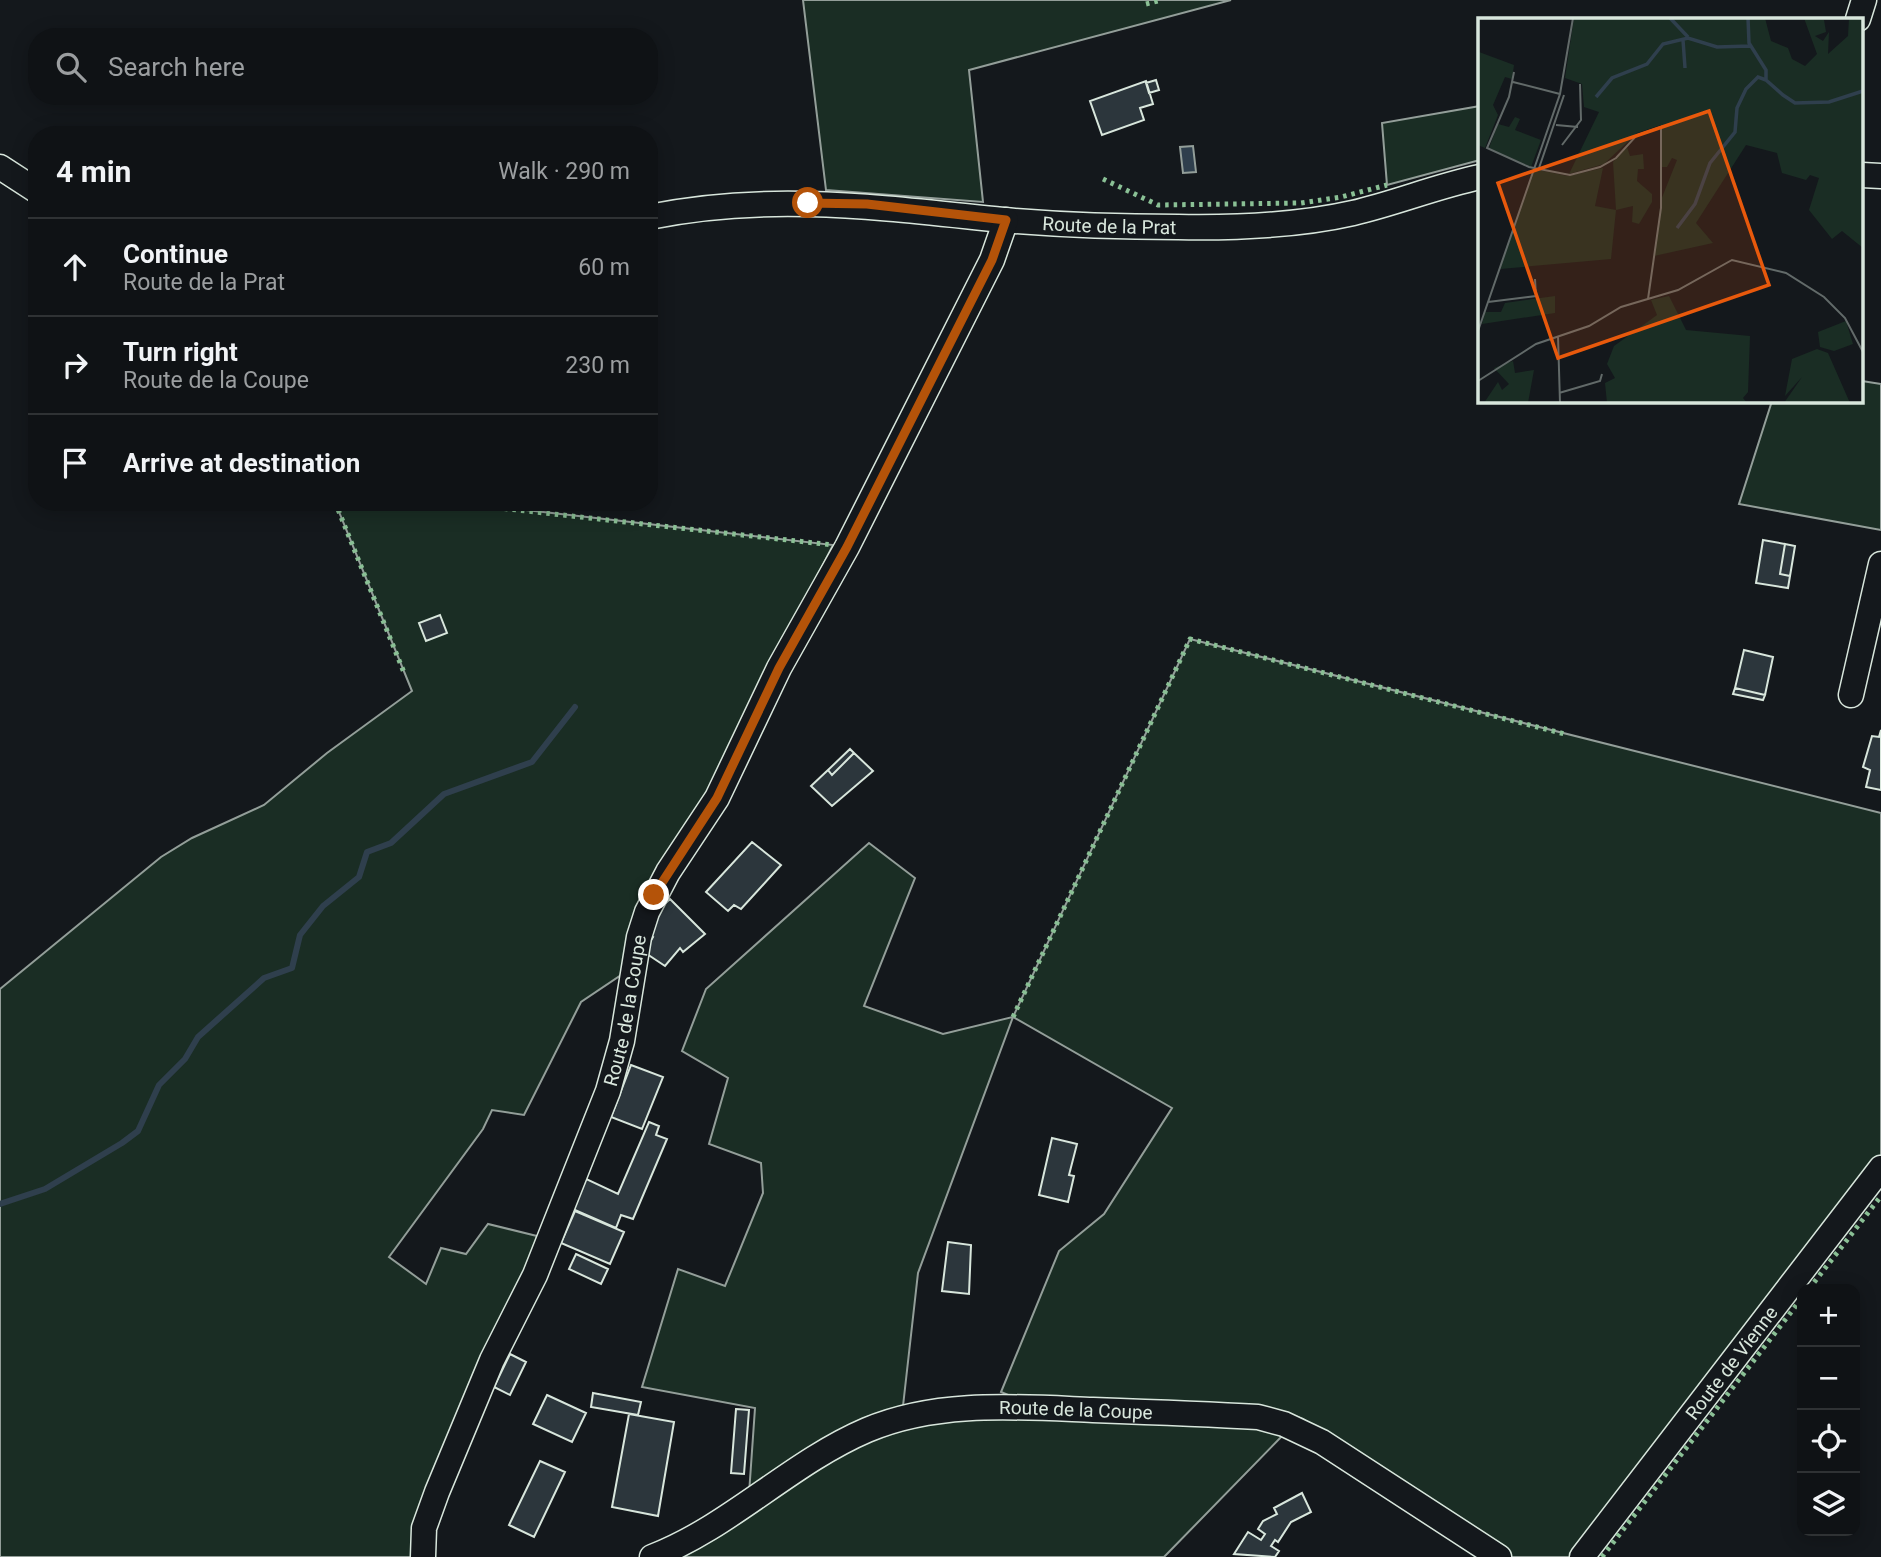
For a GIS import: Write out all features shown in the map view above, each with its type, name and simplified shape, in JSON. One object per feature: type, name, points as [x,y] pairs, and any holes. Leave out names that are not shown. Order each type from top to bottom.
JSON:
[{"type":"street","points":[[1858,18],[1864,0]]},
{"type":"street","points":[[0,167],[28,185]]},
{"type":"street","name":"Route de la Prat","points":[[658,216],[737,206],[867,204],[1006,220],[1178,228],[1238,227],[1314,220],[1353,213],[1478,178]]},
{"type":"street","name":"Route de la Coupe","points":[[423,1557],[424,1528],[437,1492],[492,1360],[535,1275],[608,1091],[622,1041],[639,937],[647,912],[668,873],[717,798],[779,668],[847,547],[992,260],[1006,220]]},
{"type":"street","points":[[1851,695],[1881,564]]},
{"type":"street","name":"Route de Vienne","points":[[1582,1557],[1881,1168]]},
{"type":"street","name":"Route de la Coupe","points":[[652,1557],[727,1518],[831,1448],[868,1429],[963,1408],[1027,1407],[1258,1417],[1284,1424],[1322,1442],[1499,1557]]},
{"type":"green space","points":[[803,0],[1231,0],[969,70],[983,202],[826,190]]},
{"type":"green space","points":[[1478,106],[1478,161],[1387,185],[1382,123]]},
{"type":"green space","points":[[1864,381],[1881,384],[1881,530],[1739,504],[1772,402],[1864,402]]},
{"type":"green space","points":[[339,511],[535,511],[833,545],[708,791],[624,973],[581,1002],[524,1115],[492,1110],[483,1129],[389,1257],[426,1284],[441,1248],[466,1254],[488,1224],[537,1236],[532,1257],[412,1557],[0,1557],[0,989],[161,857],[192,838],[264,805],[327,753],[412,691]]},
{"type":"green space","points":[[1190,639],[1881,813],[1881,1155],[1570,1557],[1512,1557],[1303,1419],[1286,1413],[1013,1397],[1001,1392],[1059,1251],[1104,1214],[1172,1108],[1013,1017]]},
{"type":"green space","points":[[869,843],[915,878],[864,1006],[943,1034],[1013,1017],[918,1273],[903,1406],[867,1417],[841,1429],[749,1494],[755,1408],[642,1387],[678,1269],[725,1286],[763,1193],[761,1163],[709,1144],[728,1078],[682,1051],[706,989]]},
{"type":"green space","points":[[985,1416],[1255,1424],[1287,1431],[1164,1557],[672,1557],[836,1454],[876,1435],[929,1422]]},
{"type":"water","points":[[1193,146],[1196,172],[1183,173],[1180,147]]},
{"type":"building","points":[[1156,80],[1159,90],[1149,93],[1146,83]]},
{"type":"building","points":[[1146,81],[1153,104],[1140,108],[1144,120],[1102,135],[1090,101]]},
{"type":"building","points":[[1763,540],[1785,544],[1780,574],[1790,576],[1788,588],[1756,583]]},
{"type":"building","points":[[1785,544],[1795,546],[1790,576],[1780,574]]},
{"type":"building","points":[[440,615],[447,633],[426,641],[419,623]]},
{"type":"building","points":[[1744,650],[1773,657],[1765,695],[1735,688]]},
{"type":"building","points":[[1735,688],[1765,695],[1763,700],[1733,694]]},
{"type":"building","points":[[1881,730],[1881,790],[1866,787],[1870,770],[1863,767],[1872,736],[1879,737]]},
{"type":"building","points":[[850,749],[854,753],[832,775],[828,770]]},
{"type":"building","points":[[854,753],[873,771],[832,806],[811,786],[828,770],[832,775]]},
{"type":"building","points":[[752,842],[781,865],[741,909],[734,905],[728,911],[706,892]]},
{"type":"building","points":[[670,899],[705,934],[683,952],[680,948],[665,966],[644,952],[653,937],[644,931],[653,915]]},
{"type":"building","points":[[631,1065],[663,1077],[642,1129],[611,1117]]},
{"type":"building","points":[[649,1122],[659,1126],[656,1135],[667,1139],[633,1219],[621,1215],[616,1228],[568,1207],[580,1176],[618,1194]]},
{"type":"building","points":[[1052,1138],[1077,1144],[1069,1175],[1074,1176],[1068,1202],[1039,1195]]},
{"type":"building","points":[[575,1211],[624,1232],[610,1264],[561,1243]]},
{"type":"building","points":[[948,1242],[971,1245],[969,1294],[942,1291]]},
{"type":"building","points":[[576,1254],[608,1269],[601,1284],[569,1269]]},
{"type":"building","points":[[510,1354],[526,1362],[510,1395],[494,1387]]},
{"type":"building","points":[[593,1393],[641,1402],[638,1415],[591,1407]]},
{"type":"building","points":[[547,1395],[586,1413],[572,1442],[533,1424]]},
{"type":"building","points":[[736,1409],[749,1410],[744,1474],[731,1473]]},
{"type":"building","points":[[629,1414],[674,1422],[658,1516],[612,1507]]},
{"type":"building","points":[[540,1461],[565,1472],[534,1537],[509,1525]]},
{"type":"building","points":[[1302,1493],[1311,1512],[1291,1522],[1278,1542],[1275,1540],[1271,1546],[1279,1551],[1275,1557],[1234,1554],[1248,1532],[1261,1540],[1265,1534],[1258,1529],[1263,1521],[1277,1514],[1274,1508]]},
{"type":"waterway","points":[[0,1204],[45,1189],[138,1131],[159,1085],[185,1059],[198,1037],[264,978],[292,968],[300,935],[323,906],[359,877],[367,852],[391,843],[444,794],[532,762],[575,707]]},
{"type":"hedge","points":[[1146,4],[1162,0]]},
{"type":"hedge","points":[[1103,179],[1158,205],[1301,203],[1341,197],[1387,185]]},
{"type":"hedge","points":[[339,511],[405,675]]},
{"type":"hedge","points":[[526,511],[833,545]]},
{"type":"hedge","points":[[1013,1017],[1190,639],[1565,734]]},
{"type":"hedge","points":[[1813,1284],[1881,1196]]},
{"type":"hedge","points":[[1602,1557],[1797,1304]]},
{"type":"route","points":[[654,895],[703,821],[734,766],[779,668],[847,547],[992,260],[1006,220],[867,204],[808,203]]}]
